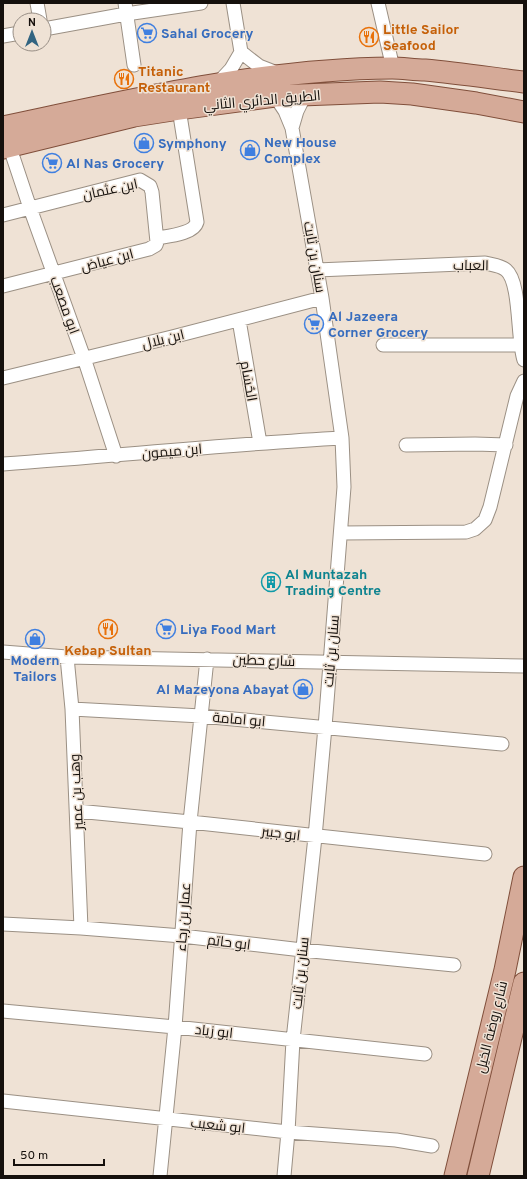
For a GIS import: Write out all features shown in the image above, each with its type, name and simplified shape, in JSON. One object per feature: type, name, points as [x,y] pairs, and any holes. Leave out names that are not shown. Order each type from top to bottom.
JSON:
[{"type":"main road","name":"الطريق الدائري الثاني","points":[[3,127],[136,99],[281,74],[393,68],[515,81]]},
{"type":"main road","name":"الطريق الدائري الثاني","points":[[7,151],[134,116],[275,96],[380,92],[412,94],[476,103],[524,112]]},
{"type":"main road","points":[[498,107],[524,105]]},
{"type":"main road","name":"شارع روضة الخيل","points":[[455,1176],[505,970],[524,877]]},
{"type":"main road","name":"شارع روضة الخيل","points":[[478,1176],[524,986]]},
{"type":"street","points":[[52,27],[126,8],[201,3]]},
{"type":"street","points":[[216,84],[230,69],[241,52],[233,3]]},
{"type":"street","points":[[378,3],[393,68]]},
{"type":"street","points":[[126,8],[134,65]]},
{"type":"street","points":[[241,52],[259,66],[281,74]]},
{"type":"street","points":[[515,81],[513,77],[524,71]]},
{"type":"street","points":[[292,128],[305,95]]},
{"type":"street","name":"سنان بن ثابت","points":[[275,96],[285,111],[292,128],[318,270],[342,438],[344,487],[326,727],[302,950],[284,1176]]},
{"type":"street","points":[[157,238],[184,233],[196,226],[197,222],[179,109]]},
{"type":"street","name":"ابو مصعب","points":[[7,151],[54,274],[84,358],[116,456]]},
{"type":"street","name":"ابن عثمان","points":[[3,215],[140,180],[150,186],[152,192],[157,238]]},
{"type":"street","name":"ابن عياض","points":[[3,286],[54,274],[149,248],[156,245],[157,238]]},
{"type":"street","name":"العباب","points":[[318,270],[485,263],[498,266],[506,270],[511,278],[515,293],[520,345],[524,360]]},
{"type":"street","name":"ابن بلال","points":[[3,378],[322,298]]},
{"type":"street","name":"الحُسَام","points":[[239,320],[260,443]]},
{"type":"street","points":[[383,345],[520,345]]},
{"type":"street","points":[[341,533],[457,533],[475,529],[485,520],[490,507],[517,396],[524,381]]},
{"type":"street","name":"ابن ميمون","points":[[3,464],[116,456],[260,443],[342,438]]},
{"type":"street","points":[[406,445],[506,445]]},
{"type":"street","name":"شارع حطين","points":[[3,653],[67,657],[524,667]]},
{"type":"street","name":"وهب بن عمير","points":[[67,657],[72,709],[81,928]]},
{"type":"street","name":"عمار بن رجاء","points":[[160,1176],[175,1027],[190,822],[206,659]]},
{"type":"street","name":"ابو امامة","points":[[72,709],[201,716],[502,744]]},
{"type":"street","name":"ابو جبير","points":[[77,811],[485,854]]},
{"type":"street","name":"ابو حاتم","points":[[3,924],[81,928],[182,936],[454,965]]},
{"type":"street","name":"ابو زياد","points":[[3,1011],[175,1027],[425,1054]]},
{"type":"street","name":"ابو شعيب","points":[[3,1101],[288,1132],[396,1140],[432,1146]]},
{"type":"place","name":"Sahal Grocery","points":[[147,33]]},
{"type":"place","name":"Little Sailor Seafood","points":[[369,37]]},
{"type":"place","name":"Titanic Restaurant","points":[[124,79]]},
{"type":"place","name":"Symphony","points":[[144,143]]},
{"type":"place","name":"New House Complex","points":[[250,150]]},
{"type":"place","name":"Al Nas Grocery","points":[[52,163]]},
{"type":"place","name":"Al Jazeera Corner Grocery","points":[[314,324]]},
{"type":"place","name":"Al Muntazah Trading Centre","points":[[271,582]]},
{"type":"place","name":"Kebap Sultan","points":[[108,629]]},
{"type":"place","name":"Liya Food Mart","points":[[166,629]]},
{"type":"place","name":"Modern Tailors","points":[[35,639]]},
{"type":"place","name":"Al Mazeyona Abayat","points":[[303,689]]}]
